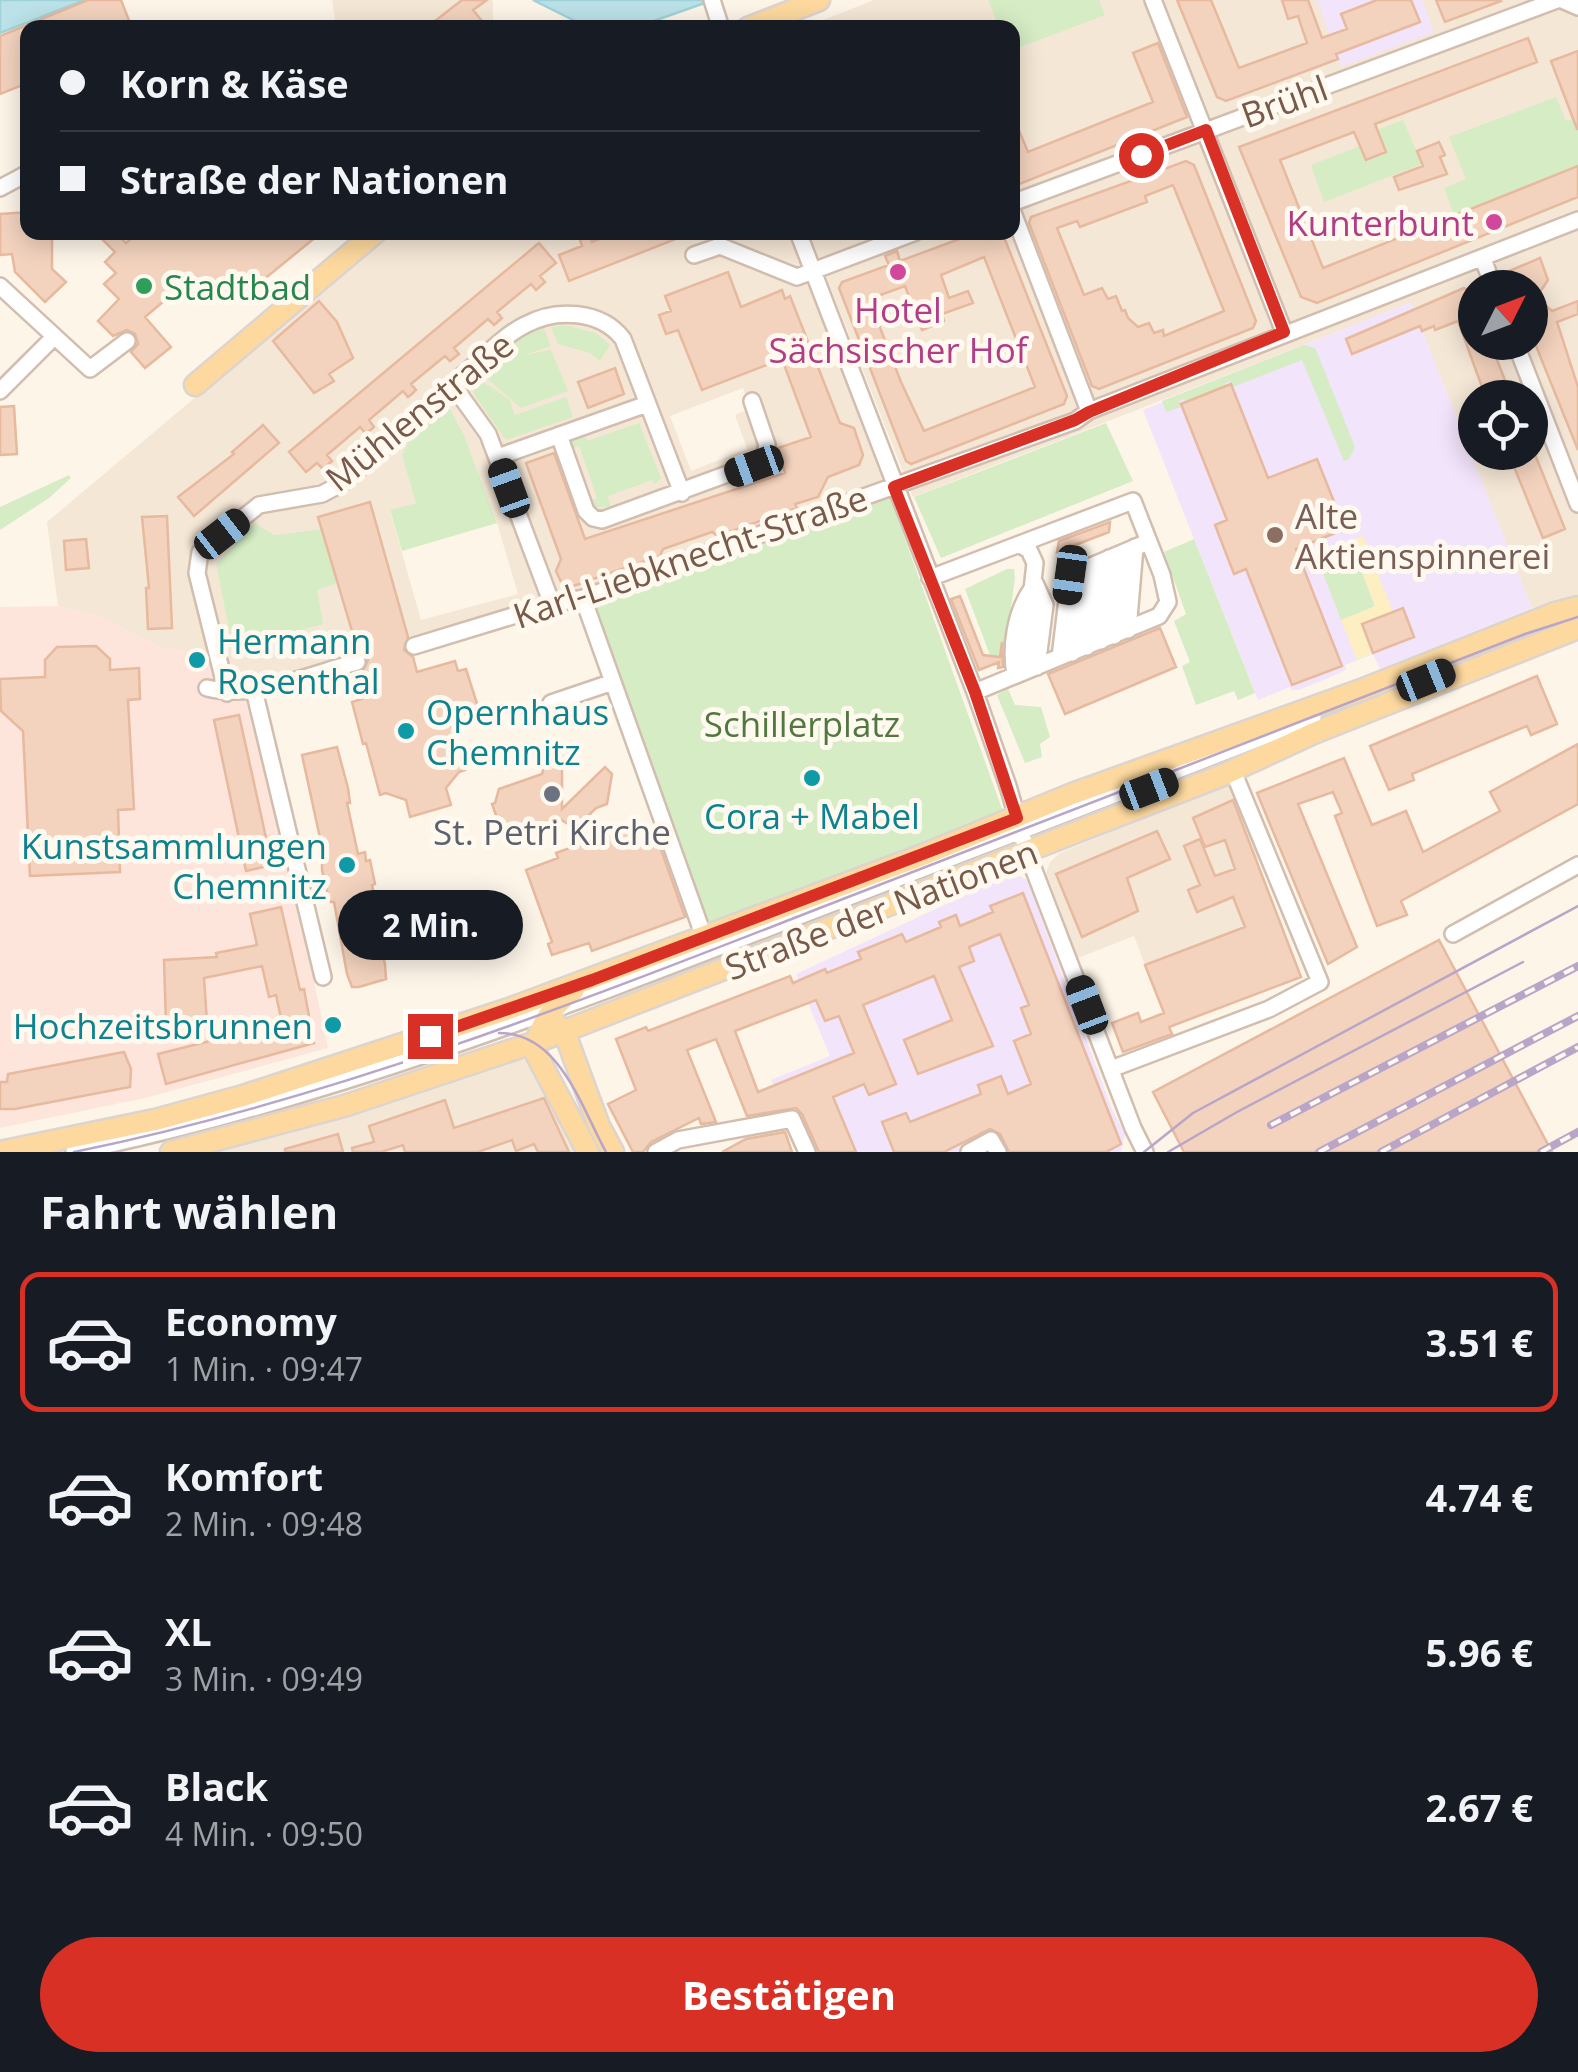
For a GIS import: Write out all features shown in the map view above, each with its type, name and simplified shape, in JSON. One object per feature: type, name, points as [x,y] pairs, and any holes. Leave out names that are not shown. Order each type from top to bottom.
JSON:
[{"type":"main road","points":[[768,20],[818,0]]},
{"type":"main road","points":[[194,386],[367,240]]},
{"type":"main road","name":"Straße der Nationen","points":[[0,1152],[155,1120],[244,1096],[506,1010],[704,937],[867,895],[1022,835],[1072,794],[1330,702],[1578,607]]},
{"type":"main road","name":"Straße der Nationen","points":[[172,1152],[344,1106],[1022,835],[1233,771],[1337,724],[1578,628]]},
{"type":"main road","points":[[584,983],[566,996],[549,1022],[538,1060],[588,1152]]},
{"type":"main road","points":[[506,1010],[527,1008],[549,1022],[613,1152]]},
{"type":"street","points":[[1153,0],[1284,332]]},
{"type":"street","name":"Brühl","points":[[1020,204],[1206,130],[1559,0],[1578,8]]},
{"type":"street","name":"Karl-Liebknecht-Straße","points":[[414,646],[583,598],[894,487],[1075,420],[1284,332],[1578,220]]},
{"type":"street","points":[[1020,228],[1089,412]]},
{"type":"street","points":[[801,240],[975,692],[1022,835],[1145,1152]]},
{"type":"street","points":[[694,255],[720,246],[797,277],[895,240]]},
{"type":"street","points":[[1483,258],[1487,270]]},
{"type":"street","points":[[0,286],[90,368],[128,340]]},
{"type":"street","name":"Mühlenstraße","points":[[227,693],[198,573],[200,552],[259,505],[322,494],[338,485],[524,325],[566,314],[615,328],[623,339],[647,404]]},
{"type":"street","points":[[0,391],[54,337]]},
{"type":"street","points":[[1522,360],[1578,504]]},
{"type":"street","points":[[452,384],[475,413],[498,457],[552,604]]},
{"type":"street","points":[[559,435],[586,510],[592,518],[607,519],[754,466],[766,458],[767,445],[752,401]]},
{"type":"street","points":[[498,457],[647,404],[682,492]]},
{"type":"street","points":[[930,578],[1133,501],[1094,644]]},
{"type":"street","points":[[1020,545],[1029,550],[1035,563],[1036,583],[1046,605],[1025,671]]},
{"type":"street","points":[[975,692],[1094,644],[1159,616],[1168,602],[1162,575],[1115,556],[1070,575],[1094,644]]},
{"type":"street","points":[[1094,644],[1115,556]]},
{"type":"street","points":[[1025,671],[1013,662],[1020,606],[1036,583]]},
{"type":"street","points":[[583,598],[704,937]]},
{"type":"street","points":[[1022,835],[1578,618]]},
{"type":"street","points":[[208,688],[227,693],[254,690],[358,662]]},
{"type":"street","points":[[550,703],[613,682]]},
{"type":"street","points":[[254,690],[323,977]]},
{"type":"street","points":[[1111,1069],[1269,1008],[1320,982],[1233,771]]},
{"type":"street","points":[[1453,934],[1578,865]]},
{"type":"street","points":[[74,1152],[148,1137],[549,1022]]},
{"type":"street","points":[[107,1152],[340,1092],[549,1022]]},
{"type":"street","points":[[656,1152],[678,1140],[792,1118],[807,1152]]},
{"type":"street","points":[[1127,1152],[1133,1128]]},
{"type":"street","points":[[969,1152],[991,1140],[998,1152]]},
{"type":"shaded area","points":[[332,0],[493,0],[493,20],[335,20]]},
{"type":"shaded area","points":[[874,0],[1578,0],[1578,594],[1532,608],[1477,470],[1548,470],[1548,380],[1458,380],[1458,421],[1411,303],[913,497],[812,240],[1020,240],[1020,20],[823,20]]},
{"type":"shaded area","points":[[1317,0],[1422,0],[1434,32],[1341,67]]},
{"type":"shaded area","points":[[382,240],[795,240],[892,487],[646,574],[410,646],[370,502],[318,517],[321,529],[273,535],[316,590],[338,583],[360,659],[225,692],[208,655],[161,648],[102,617],[58,606],[47,522]],"holes":[[[728,272],[764,366],[702,389],[678,330],[666,334],[659,316]],[[743,388],[750,409],[735,415],[747,449],[691,471],[670,416]],[[450,409],[464,435],[497,523],[518,594],[421,620],[390,511],[416,503]]]},
{"type":"shaded area","points":[[1411,302],[1458,421],[1458,470],[1477,470],[1532,608],[1380,669],[1373,654],[1299,690],[1290,687],[1258,700],[1143,410]]},
{"type":"shaded area","points":[[58,606],[102,617],[161,648],[208,655],[225,692],[252,688],[328,1048],[145,1098],[0,1128],[0,607]]},
{"type":"shaded area","points":[[1233,782],[1261,858],[1224,873],[1245,927],[1145,965],[1134,936],[1078,958],[1046,873],[1050,862],[1060,853]]},
{"type":"shaded area","points":[[1013,873],[1031,882],[1112,1109],[1125,1134],[1121,1152],[990,1152],[988,1148],[980,1152],[802,1152],[771,1080],[830,1056],[796,974]]},
{"type":"shaded area","points":[[510,1058],[528,1060],[580,1152],[166,1152]]},
{"type":"green space","points":[[988,0],[1099,0],[1105,15],[1020,47],[1020,20],[996,20]]},
{"type":"green space","points":[[1556,97],[1566,121],[1573,119],[1578,131],[1578,166],[1454,215],[1444,188],[1466,179],[1449,137]]},
{"type":"green space","points":[[1403,120],[1422,164],[1324,202],[1311,165],[1360,146],[1386,152],[1377,130]]},
{"type":"green space","points":[[542,324],[551,346],[524,355],[551,350],[568,391],[521,408],[482,374],[504,354],[501,351]]},
{"type":"green space","points":[[565,325],[596,333],[610,345],[600,361],[590,353],[558,344],[551,327]]},
{"type":"green space","points":[[1304,345],[1315,348],[1355,447],[1349,459],[1344,461],[1302,360],[1233,387],[1231,381],[1225,383],[1226,386],[1186,402],[1179,401],[1181,407],[1166,412],[1162,401]]},
{"type":"green space","points":[[477,378],[509,399],[515,415],[566,397],[573,417],[506,440],[475,396],[472,384]]},
{"type":"green space","points":[[450,409],[464,435],[497,523],[402,551],[390,510],[416,503],[402,455],[425,419]]},
{"type":"green space","points":[[639,423],[661,478],[655,484],[652,480],[608,496],[610,507],[592,507],[589,502],[597,498],[579,446],[569,450],[571,437],[583,431],[587,441]]},
{"type":"green space","points":[[1106,423],[1133,481],[941,558],[914,497]]},
{"type":"green space","points":[[69,475],[71,478],[49,498],[0,530],[0,507]]},
{"type":"green space","name":"Schillerplatz","points":[[888,492],[1006,820],[706,930],[588,601]]},
{"type":"green space","points":[[254,523],[274,535],[321,529],[338,583],[317,590],[323,624],[233,648],[216,564]]},
{"type":"green space","points":[[1194,539],[1255,693],[1238,700],[1234,691],[1196,705],[1182,666],[1190,662],[1174,621],[1186,614],[1164,552]]},
{"type":"green space","points":[[1350,541],[1375,607],[1341,620],[1316,555]]},
{"type":"green space","points":[[1014,569],[1015,579],[1003,663],[994,666],[965,589]]},
{"type":"green space","points":[[1008,689],[1015,705],[1041,707],[1050,737],[1040,744],[1042,757],[1025,763],[997,695]]},
{"type":"sand","points":[[1363,536],[1393,612],[1362,624],[1373,653],[1357,660],[1341,620],[1375,606],[1350,541]]},
{"type":"water","points":[[0,0],[85,0],[33,20],[20,20],[20,25],[0,33]]},
{"type":"water","points":[[533,0],[713,0],[657,20],[573,20]]},
{"type":"building","points":[[88,0],[121,0],[129,20],[39,20]]},
{"type":"building","points":[[462,0],[487,0],[473,10],[481,20],[436,20]]},
{"type":"building","points":[[1177,0],[1211,0],[1239,68],[1307,43],[1298,16],[1288,19],[1282,0],[1308,0],[1322,38],[1347,29],[1341,14],[1377,0],[1411,0],[1420,22],[1336,54],[1338,59],[1226,101],[1217,97]]},
{"type":"building","points":[[1436,0],[1500,0],[1501,1],[1445,22]]},
{"type":"building","points":[[20,28],[20,86],[0,94],[0,36]]},
{"type":"building","points":[[1528,38],[1537,62],[1375,124],[1386,152],[1366,160],[1354,132],[1280,160],[1323,268],[1578,166],[1578,197],[1317,303],[1301,297],[1239,147]]},
{"type":"building","points":[[1158,43],[1187,117],[1020,184],[1020,133],[1028,152],[1153,102],[1133,53]]},
{"type":"building","points":[[1578,51],[1578,129],[1577,129],[1551,61]]},
{"type":"building","points":[[1439,142],[1447,174],[1399,190],[1394,177],[1423,166],[1417,151]]},
{"type":"building","points":[[1186,161],[1194,165],[1256,321],[1253,328],[1099,389],[1092,386],[1029,223],[1031,217]],"holes":[[[1173,185],[1224,311],[1164,336],[1163,330],[1154,333],[1149,323],[1138,327],[1122,311],[1116,296],[1108,299],[1102,288],[1084,295],[1057,228],[1077,221],[1080,227],[1147,202],[1145,196]]]},
{"type":"building","points":[[20,213],[20,240],[52,240],[52,269],[66,282],[45,302],[15,272],[12,254],[0,255],[0,214]]},
{"type":"building","name":"Stadtbad","points":[[103,240],[312,240],[252,289],[246,282],[226,298],[223,295],[217,300],[197,277],[189,280],[145,317],[171,347],[145,368],[131,352],[138,344],[135,334],[127,330],[113,336],[98,321],[119,299],[104,284],[116,273],[105,262],[115,252]]},
{"type":"building","points":[[580,240],[673,240],[569,281],[559,255],[582,246]]},
{"type":"building","points":[[956,240],[1005,240],[1067,396],[1064,404],[911,464],[906,461],[839,288],[842,282],[889,265],[885,256],[897,251],[900,261]],"holes":[[[984,257],[1035,387],[924,431],[869,299],[905,286],[922,330],[944,321],[942,314],[973,303],[968,291],[949,298],[941,275]]]},
{"type":"building","points":[[539,243],[556,263],[540,276],[545,282],[536,290],[531,284],[497,312],[502,318],[494,325],[488,319],[454,348],[459,354],[450,361],[445,356],[411,384],[416,390],[412,394],[408,397],[403,391],[369,420],[374,427],[366,434],[360,427],[327,455],[332,461],[323,469],[317,463],[306,472],[289,452]]},
{"type":"building","points":[[1540,258],[1544,270],[1512,270]]},
{"type":"building","points":[[728,272],[741,307],[782,290],[785,299],[790,296],[840,423],[854,428],[863,455],[859,465],[828,477],[818,497],[795,504],[797,508],[718,536],[712,532],[663,549],[660,556],[593,579],[586,575],[583,583],[570,587],[562,584],[556,571],[561,559],[526,463],[554,453],[585,539],[785,473],[778,448],[811,437],[782,359],[702,390],[678,330],[666,334],[659,315],[671,311],[665,296]]},
{"type":"building","points":[[1458,291],[1458,321],[1435,330],[1434,326],[1422,331],[1420,326],[1352,354],[1346,339]]},
{"type":"building","points":[[319,301],[337,322],[353,358],[329,374],[334,381],[314,393],[273,341]]},
{"type":"building","points":[[1578,301],[1578,314],[1557,322],[1578,387],[1578,450],[1542,360],[1548,360],[1548,308],[1552,311]]},
{"type":"building","points":[[1472,360],[1497,360],[1505,380],[1479,380]]},
{"type":"building","points":[[615,368],[624,394],[588,408],[578,382]]},
{"type":"building","name":"Alte Aktienspinnerei","points":[[1231,384],[1268,478],[1317,459],[1345,529],[1296,549],[1342,666],[1292,685],[1246,569],[1234,574],[1215,525],[1227,520],[1181,404]]},
{"type":"building","points":[[14,406],[17,454],[0,455],[0,407]]},
{"type":"building","points":[[263,425],[279,443],[194,516],[178,497],[234,454]]},
{"type":"building","points":[[1515,470],[1541,470],[1565,529],[1543,538]]},
{"type":"building","name":"Opernhaus Chemnitz","points":[[370,502],[408,637],[404,650],[413,657],[417,672],[455,661],[458,671],[466,669],[479,710],[449,718],[465,770],[446,788],[451,805],[410,817],[406,800],[386,793],[380,795],[366,743],[363,744],[352,702],[362,699],[359,688],[367,686],[363,671],[368,660],[358,651],[318,517]]},
{"type":"building","points":[[167,516],[172,628],[148,629],[149,588],[142,517]]},
{"type":"building","points":[[1110,522],[1109,532],[1057,552],[1059,541]]},
{"type":"building","points":[[86,539],[89,568],[66,570],[64,541]]},
{"type":"building","points":[[960,596],[983,655],[1000,657],[1002,642],[1003,667],[998,668],[999,662],[979,670],[951,599]]},
{"type":"building","points":[[1403,608],[1414,637],[1373,653],[1362,624]]},
{"type":"building","points":[[1160,628],[1176,667],[1065,714],[1048,674]]},
{"type":"building","points":[[96,646],[110,659],[110,670],[139,668],[140,699],[128,700],[134,809],[118,810],[120,872],[30,876],[23,731],[1,711],[0,679],[45,677],[45,660],[57,647]]},
{"type":"building","points":[[1537,676],[1557,724],[1531,735],[1527,726],[1412,774],[1414,780],[1389,790],[1370,746]]},
{"type":"building","points":[[239,715],[272,865],[246,871],[214,720]]},
{"type":"building","points":[[1578,744],[1578,804],[1401,901],[1407,915],[1377,926],[1335,816],[1342,813],[1333,792],[1298,804],[1357,947],[1328,964],[1257,793],[1344,758],[1372,825],[1406,811],[1423,852],[1500,811],[1490,792]]},
{"type":"building","name":"Kunstsammlungen Chemnitz","points":[[337,747],[358,854],[365,852],[366,861],[370,860],[375,884],[374,894],[368,895],[385,964],[386,979],[359,987],[352,987],[347,974],[334,902],[328,895],[322,870],[325,861],[302,755]]},
{"type":"building","name":"St. Petri Kirche","points":[[554,755],[562,755],[562,809],[605,767],[612,774],[607,804],[596,808],[580,824],[568,824],[558,818],[516,833],[500,827],[492,804],[499,789],[542,774],[545,763]]},
{"type":"building","points":[[1233,800],[1301,977],[1169,1027],[1172,1034],[1123,1052],[1112,1023],[1138,1013],[1141,1022],[1164,1013],[1145,965],[1245,927],[1233,897],[1197,912],[1188,890],[1200,885],[1184,846],[1200,839],[1215,876],[1235,869],[1225,840],[1205,847],[1193,818]]},
{"type":"building","points":[[653,827],[685,917],[592,951],[589,943],[552,955],[548,944],[552,942],[526,870],[583,843],[584,846],[627,830],[629,836]]},
{"type":"building","points":[[1157,831],[1170,859],[1127,878],[1138,911],[1082,937],[1056,874]]},
{"type":"building","points":[[1023,893],[1121,1144],[1106,1152],[1009,1152],[1000,1134],[990,1129],[944,1152],[894,1152],[882,1122],[906,1113],[910,1122],[981,1094],[978,1085],[1001,1076],[1008,1094],[1031,1084],[1014,1041],[1031,1034],[1021,1008],[1029,1005],[1000,934],[969,947],[974,961],[959,967],[993,1046],[918,1074],[904,1040],[952,1020],[934,976],[863,1005],[896,1084],[869,1095],[864,1084],[833,1097],[856,1152],[819,1152],[796,1108],[747,1116],[716,1039],[687,1050],[716,1122],[701,1124],[699,1118],[651,1142],[643,1152],[633,1152],[608,1104],[636,1090],[616,1039],[646,1027],[648,1031],[790,976],[793,983],[825,969],[827,973],[861,959],[858,952],[902,934],[906,942],[941,927],[939,922],[956,915],[960,926],[993,912],[990,906]],"holes":[[[816,1000],[825,1021],[839,1016],[854,1053],[758,1092],[735,1031]]]},
{"type":"building","points":[[281,907],[300,990],[304,989],[314,1043],[166,1084],[158,1054],[282,1023],[276,995],[269,997],[262,966],[204,978],[207,1023],[166,1025],[164,960],[217,957],[216,953],[257,945],[250,914]]},
{"type":"building","points":[[1439,940],[1552,1152],[1184,1152],[1153,1092]]},
{"type":"building","points":[[124,1052],[131,1069],[130,1087],[0,1109],[0,1082],[7,1082],[8,1074]]},
{"type":"building","points":[[544,1098],[569,1152],[538,1152],[534,1144],[516,1151],[512,1140],[478,1152],[405,1152],[403,1145],[381,1152],[353,1152],[352,1148],[374,1142],[369,1126],[445,1100],[454,1128]]},
{"type":"building","points":[[785,1132],[792,1152],[722,1152],[746,1139]]},
{"type":"building","points":[[338,1134],[343,1152],[285,1152],[285,1149]]},
{"type":"tram line","points":[[74,1152],[266,1105],[548,1012],[1525,634],[1578,617]]},
{"type":"tram line","points":[[1144,1152],[1193,1113],[1578,906]]},
{"type":"tram line","points":[[1168,1152],[1523,962]]},
{"type":"tram line","points":[[499,1033],[520,1036],[553,1059],[577,1095],[606,1152]]},
{"type":"railway","points":[[1271,1125],[1578,966]]},
{"type":"railway","points":[[1319,1152],[1578,1016]]},
{"type":"railway","points":[[1381,1152],[1578,1047]]},
{"type":"railway","points":[[1541,1152],[1578,1132]]},
{"type":"place","name":"Kunterbunt","points":[[1494,222]]},
{"type":"place","name":"Hotel Sächsischer Hof","points":[[898,272]]},
{"type":"place","name":"Stadtbad","points":[[144,286]]},
{"type":"place","name":"Alte Aktienspinnerei","points":[[1275,535]]},
{"type":"place","name":"Hermann Rosenthal","points":[[197,660]]},
{"type":"place","name":"Opernhaus Chemnitz","points":[[406,731]]},
{"type":"place","name":"Cora + Mabel","points":[[812,778]]},
{"type":"place","name":"St. Petri Kirche","points":[[552,794]]},
{"type":"place","name":"Kunstsammlungen Chemnitz","points":[[347,865]]},
{"type":"place","name":"Hochzeitsbrunnen","points":[[333,1025]]},
{"type":"route","points":[[430,1036],[592,980],[1017,818],[975,692],[894,487],[1075,420],[1284,332],[1206,130],[1141,155]]}]
